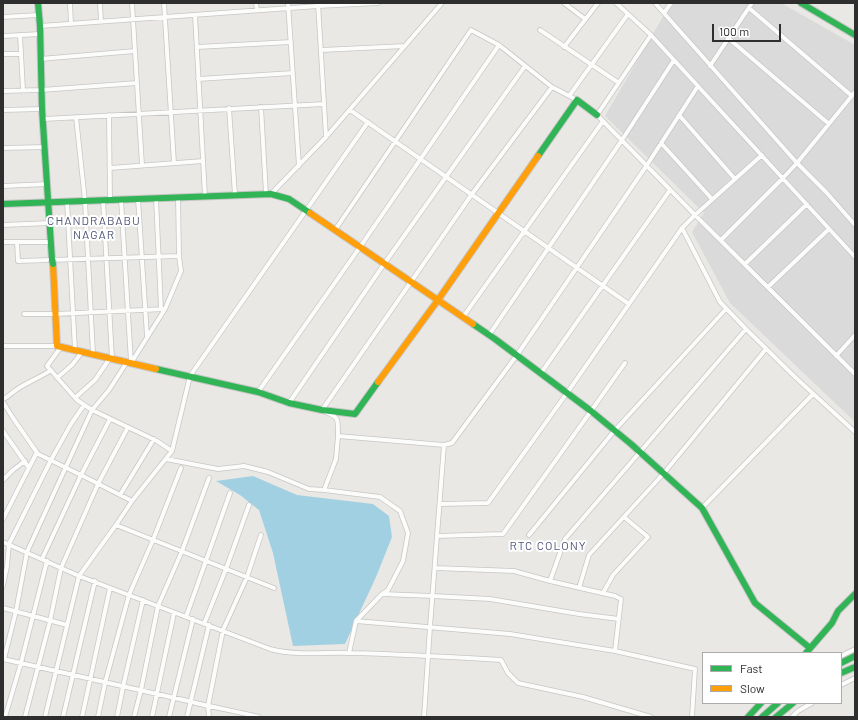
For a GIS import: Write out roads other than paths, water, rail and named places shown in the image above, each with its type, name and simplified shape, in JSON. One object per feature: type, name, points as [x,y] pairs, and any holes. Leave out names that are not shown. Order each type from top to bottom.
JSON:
[{"type":"main road","points":[[38,3],[42,109],[44,119],[55,314],[59,347],[258,392],[289,402],[322,410],[355,414],[438,300],[578,100],[597,115]]},
{"type":"main road","points":[[801,3],[855,35]]},
{"type":"main road","points":[[3,204],[269,194],[289,199],[517,355],[591,411],[640,452],[702,508],[756,603],[808,651],[832,623],[838,611],[855,594]]},
{"type":"main road","points":[[838,611],[855,601]]},
{"type":"main road","points":[[842,662],[855,656]]},
{"type":"main road","points":[[842,672],[855,666]]},
{"type":"main road","points":[[748,717],[760,704]]},
{"type":"main road","points":[[762,717],[777,704]]},
{"type":"main road","points":[[776,717],[792,704]]},
{"type":"street","points":[[70,3],[71,23]]},
{"type":"street","points":[[100,3],[101,21]]},
{"type":"street","points":[[132,3],[142,165]]},
{"type":"street","points":[[164,3],[174,163]]},
{"type":"street","points":[[256,3],[257,10]]},
{"type":"street","points":[[40,26],[195,15],[288,6],[378,3]]},
{"type":"street","points":[[269,194],[326,138],[442,3]]},
{"type":"street","points":[[564,3],[586,19]]},
{"type":"street","points":[[564,47],[598,3]]},
{"type":"street","points":[[616,3],[651,35],[855,257]]},
{"type":"street","points":[[655,3],[797,163],[826,192],[855,225]]},
{"type":"street","points":[[664,13],[671,3]]},
{"type":"street","points":[[710,66],[752,3]]},
{"type":"street","points":[[318,4],[326,138]]},
{"type":"street","points":[[288,6],[298,166]]},
{"type":"street","points":[[749,8],[852,96]]},
{"type":"street","points":[[569,96],[628,14]]},
{"type":"street","points":[[3,17],[39,15]]},
{"type":"street","points":[[195,15],[205,196]]},
{"type":"street","points":[[335,230],[471,30],[499,45],[552,87],[578,100]]},
{"type":"street","points":[[540,30],[618,83]]},
{"type":"street","points":[[3,36],[40,34]]},
{"type":"street","points":[[20,35],[23,90]]},
{"type":"street","points":[[651,35],[597,115],[670,190],[855,374]]},
{"type":"street","points":[[728,38],[829,124]]},
{"type":"street","points":[[197,47],[291,42]]},
{"type":"street","points":[[258,392],[499,45]]},
{"type":"street","points":[[321,50],[405,46]]},
{"type":"street","points":[[40,59],[135,51]]},
{"type":"street","points":[[3,54],[21,54]]},
{"type":"street","points":[[489,335],[622,140],[674,60]]},
{"type":"street","points":[[289,402],[384,264],[525,66]]},
{"type":"street","points":[[198,79],[293,74]]},
{"type":"street","points":[[3,91],[41,90],[137,83]]},
{"type":"street","points":[[338,436],[444,445],[452,443],[517,355],[577,268],[698,86]]},
{"type":"street","points":[[324,490],[336,459],[338,421],[335,416],[322,410],[472,194],[552,87]]},
{"type":"street","points":[[721,240],[797,163],[855,92]]},
{"type":"street","points":[[44,119],[324,104]]},
{"type":"street","points":[[261,107],[269,194]]},
{"type":"street","points":[[229,108],[235,195]]},
{"type":"street","points":[[3,110],[42,109]]},
{"type":"street","points":[[350,110],[629,304]]},
{"type":"street","points":[[109,115],[110,200]]},
{"type":"street","points":[[679,115],[734,179]]},
{"type":"street","points":[[76,117],[85,201],[93,354]]},
{"type":"street","points":[[463,317],[603,121]]},
{"type":"street","points":[[45,717],[79,576],[132,501],[172,451],[190,376],[368,122]]},
{"type":"street","points":[[661,143],[712,199]]},
{"type":"street","points":[[3,148],[45,147]]},
{"type":"street","points":[[440,504],[488,503],[682,228],[695,214],[762,155]]},
{"type":"street","points":[[110,168],[203,161]]},
{"type":"street","points":[[3,186],[48,184]]},
{"type":"street","points":[[541,373],[670,190]]},
{"type":"street","points":[[178,197],[179,256],[181,271],[163,309],[147,337],[109,390],[92,410],[27,552],[16,611],[4,659],[259,717]]},
{"type":"street","points":[[156,198],[158,256],[163,309]]},
{"type":"street","points":[[121,199],[128,310],[129,362]]},
{"type":"street","points":[[138,199],[147,337]]},
{"type":"street","points":[[75,398],[95,380],[111,358],[103,200]]},
{"type":"street","points":[[67,201],[75,350]]},
{"type":"street","points":[[745,264],[807,204]]},
{"type":"street","points":[[3,225],[50,223]]},
{"type":"street","points":[[682,228],[720,302],[766,349],[855,432]]},
{"type":"street","points":[[768,287],[830,229]]},
{"type":"street","points":[[3,242],[51,242]]},
{"type":"street","points":[[17,242],[18,261],[179,256]]},
{"type":"street","points":[[24,314],[163,309]]},
{"type":"street","points":[[529,535],[614,430],[726,309]]},
{"type":"street","points":[[550,581],[565,539],[746,329]]},
{"type":"street","points":[[836,356],[855,335]]},
{"type":"street","points":[[3,346],[59,347]]},
{"type":"street","points":[[59,347],[47,366],[75,398],[92,410],[154,439],[172,451]]},
{"type":"street","points":[[579,588],[588,555],[664,473],[766,349]]},
{"type":"street","points":[[57,378],[72,365],[82,352]]},
{"type":"street","points":[[437,536],[503,534],[625,363]]},
{"type":"street","points":[[3,398],[8,397],[16,390],[51,370]]},
{"type":"street","points":[[702,508],[813,394]]},
{"type":"street","points":[[3,402],[38,454],[132,501]]},
{"type":"street","points":[[3,586],[9,544],[51,460],[71,424],[84,405]]},
{"type":"street","points":[[5,717],[34,616],[44,560],[81,475],[110,419]]},
{"type":"street","points":[[25,717],[50,621],[61,568],[98,484],[128,427]]},
{"type":"street","points":[[3,432],[29,468]]},
{"type":"street","points":[[120,495],[154,439]]},
{"type":"street","points":[[424,717],[444,445]]},
{"type":"street","points":[[3,520],[37,452]]},
{"type":"street","points":[[166,459],[218,469],[244,466],[268,472],[309,489],[380,497],[400,511],[408,533],[403,561],[388,590],[382,594],[356,621],[349,653]]},
{"type":"street","points":[[3,480],[13,470],[25,462]]},
{"type":"street","points":[[98,717],[105,683],[129,595],[153,540],[181,468]]},
{"type":"street","points":[[134,717],[158,606],[182,551],[209,478]]},
{"type":"street","points":[[186,617],[230,493]]},
{"type":"street","points":[[187,717],[206,624],[249,505]]},
{"type":"street","points":[[603,593],[613,575],[648,537],[624,517]]},
{"type":"street","points":[[116,525],[274,588]]},
{"type":"street","points":[[209,717],[208,706],[223,630],[247,577],[261,535]]},
{"type":"street","points":[[3,542],[79,576],[270,649],[308,653],[349,653],[502,660],[508,673],[518,683],[583,697],[651,717]]},
{"type":"street","points":[[435,568],[514,571],[603,593],[621,599],[615,651]]},
{"type":"street","points":[[63,717],[95,581]]},
{"type":"street","points":[[82,717],[110,588]]},
{"type":"street","points":[[382,594],[490,599],[619,619]]},
{"type":"street","points":[[117,717],[143,600]]},
{"type":"street","points":[[3,608],[67,625]]},
{"type":"street","points":[[152,717],[174,613]]},
{"type":"street","points":[[169,717],[193,619]]},
{"type":"street","points":[[356,621],[510,634],[615,651],[694,669],[692,717]]},
{"type":"street","points":[[842,655],[855,648]]},
{"type":"street","points":[[842,684],[855,678]]},
{"type":"street","points":[[792,717],[810,704]]},
{"type":"water","points":[[253,476],[297,495],[373,504],[389,516],[392,537],[376,577],[345,644],[293,646],[273,553],[259,510],[240,495],[216,481]]},
{"type":"district","name":"CHANDRABABU NAGAR","points":[[94,228]]},
{"type":"district","name":"RTC COLONY","points":[[548,546]]}]
